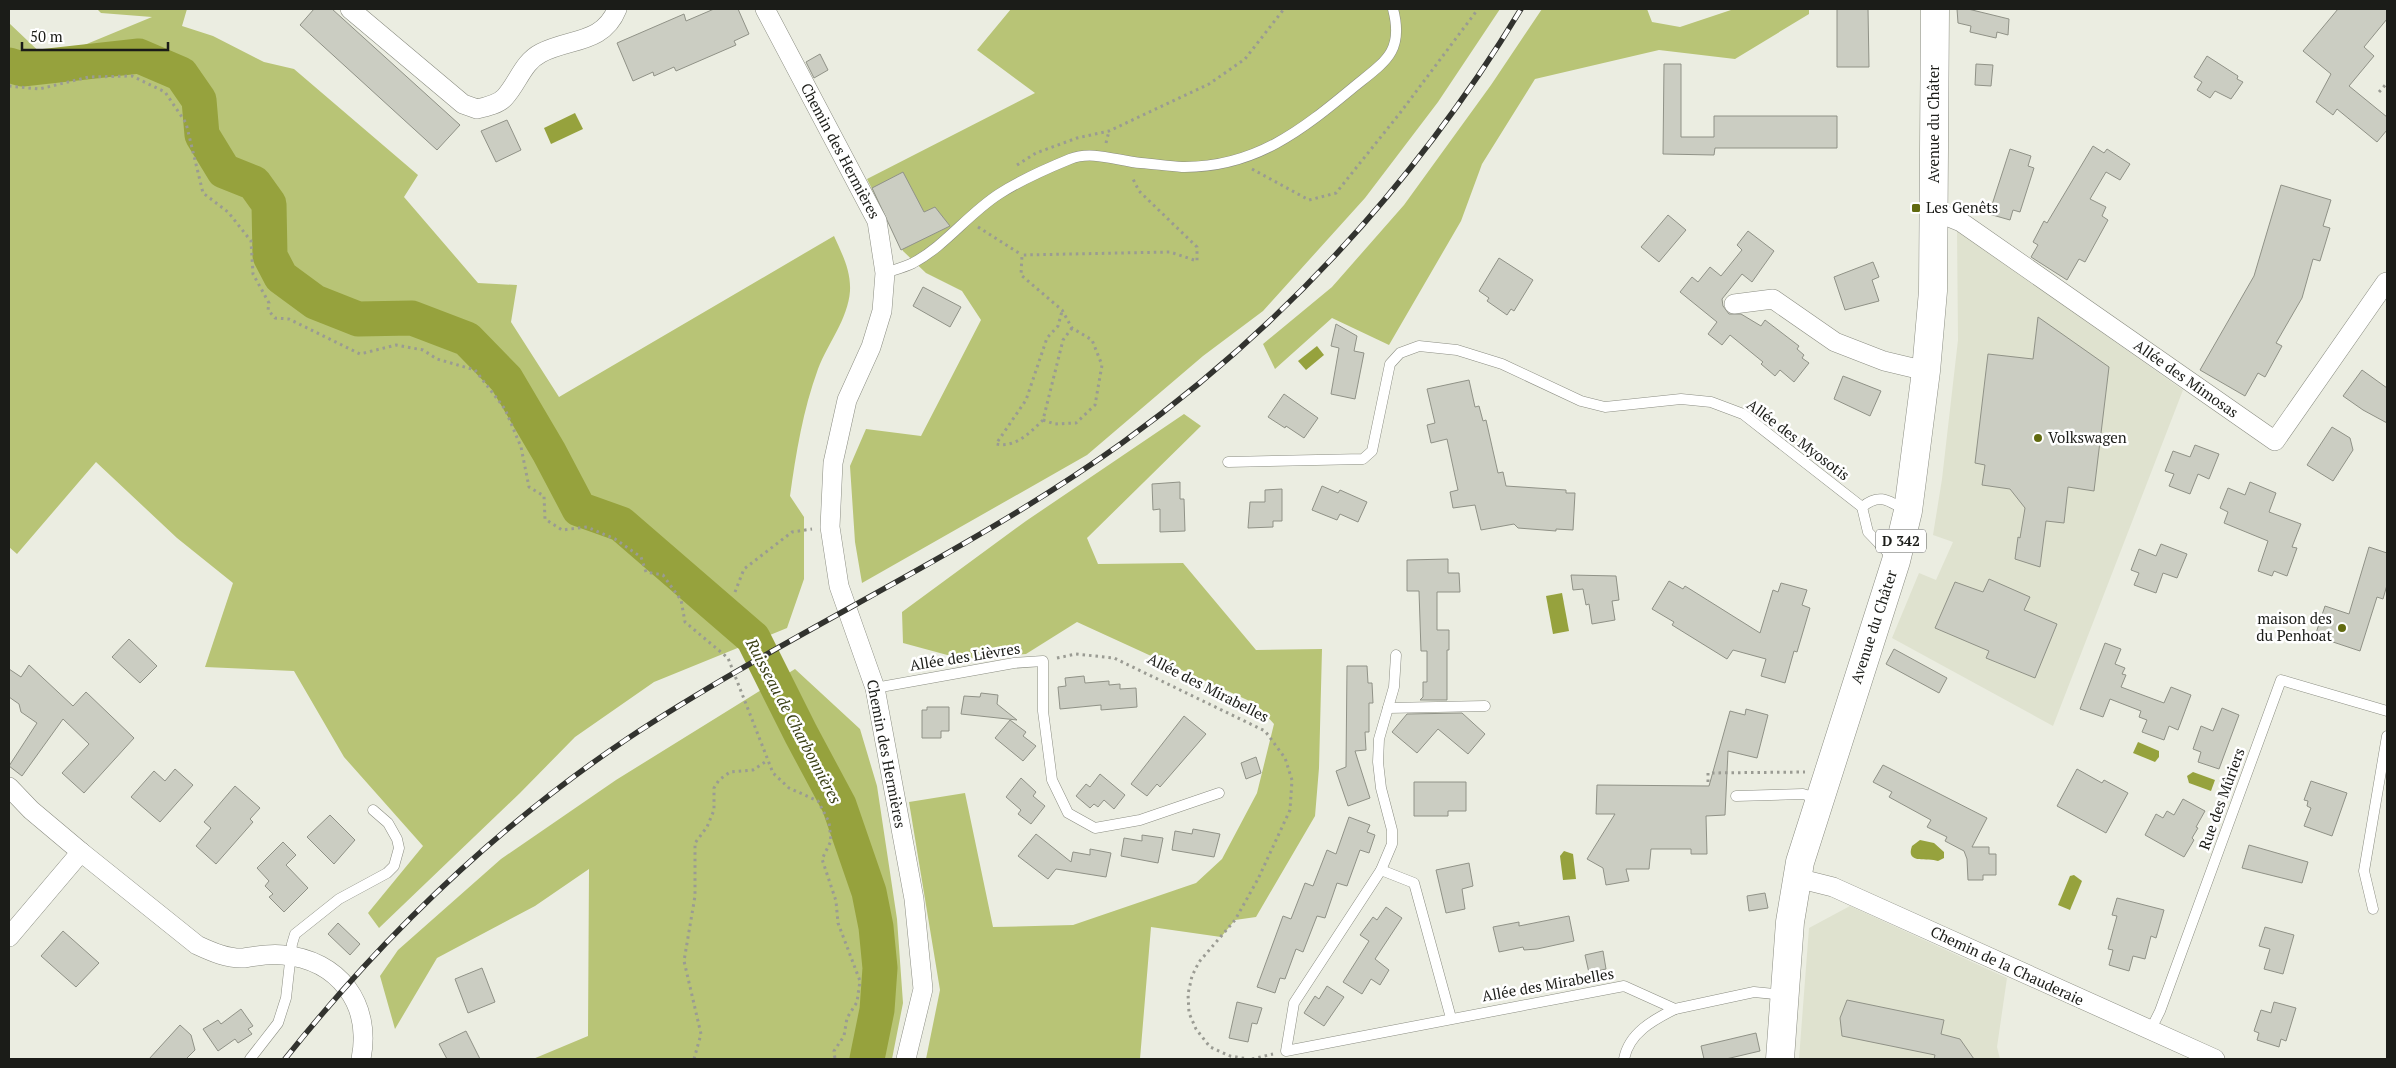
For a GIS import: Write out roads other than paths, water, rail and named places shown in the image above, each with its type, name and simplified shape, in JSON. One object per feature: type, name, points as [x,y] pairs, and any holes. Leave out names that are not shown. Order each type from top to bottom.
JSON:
[{"type":"main road","name":"Avenue du Châter","points":[[1780,1059],[1790,922],[1797,878],[1819,799],[1896,561],[1908,511],[1926,372],[1933,291],[1935,9]]},
{"type":"street","points":[[350,9],[463,104],[478,109],[504,99],[526,66],[539,54],[595,36],[606,27],[617,9]]},
{"type":"street","name":"Chemin des Hermières","points":[[765,9],[878,221],[885,273],[882,311],[871,347],[847,400],[833,463],[830,527],[839,586],[875,688],[914,899],[923,989],[906,1059]]},
{"type":"street","name":"Allée des Mimosas","points":[[1934,211],[1960,222],[2275,441],[2386,282]]},
{"type":"street","points":[[1734,304],[1773,299],[1836,342],[1884,361],[1926,372]]},
{"type":"street","points":[[9,787],[31,810],[189,940],[207,950],[231,957],[292,956],[326,969],[351,992],[361,1017],[363,1045],[361,1059]]},
{"type":"street","points":[[9,937],[81,852]]},
{"type":"street","name":"Chemin de la Chauderaie","points":[[1797,878],[1833,887],[2215,1059]]},
{"type":"lane","points":[[885,273],[913,263],[937,246],[966,219],[999,194],[1072,158],[1103,156],[1130,162],[1183,167],[1236,161],[1274,146],[1317,117],[1382,64],[1396,44],[1396,22],[1393,9]]},
{"type":"lane","name":"Allée des Myosotis","points":[[1228,462],[1363,459],[1372,451],[1390,364],[1400,353],[1419,346],[1457,350],[1502,364],[1581,401],[1605,407],[1681,399],[1711,402],[1743,414],[1862,508]]},
{"type":"lane","points":[[1896,561],[1868,532],[1862,508],[1871,500],[1885,498],[1908,511]]},
{"type":"lane","points":[[1396,655],[1394,687],[1379,740],[1378,762],[1381,788],[1392,830],[1392,844],[1381,870],[1414,883],[1451,1018]]},
{"type":"lane","name":"Allée des Lièvres","points":[[875,688],[1014,663],[1043,661],[1043,710],[1052,780],[1068,813],[1095,828],[1140,820],[1220,793]]},
{"type":"lane","name":"Rue des Mûriers","points":[[2150,1031],[2160,1011],[2281,680],[2387,711]]},
{"type":"lane","points":[[1388,708],[1485,706]]},
{"type":"lane","points":[[2373,909],[2364,871],[2387,736]]},
{"type":"lane","points":[[1736,796],[1803,794],[1819,799]]},
{"type":"lane","points":[[250,1059],[278,1023],[286,998],[292,944],[295,934],[344,895],[378,879],[394,866],[399,848],[397,839],[388,824],[373,810]]},
{"type":"lane","name":"Allée des Mirabelles","points":[[1381,870],[1294,1003],[1286,1051],[1624,986],[1675,1009]]},
{"type":"lane","points":[[1624,1059],[1626,1050],[1636,1036],[1652,1021],[1675,1009],[1754,992],[1785,995]]},
{"type":"waterway","name":"Ruisseau de Charbonnières","points":[[9,65],[22,69],[139,56],[181,74],[199,100],[202,135],[224,171],[254,183],[269,204],[270,256],[281,277],[315,302],[358,319],[412,318],[467,339],[506,379],[549,452],[579,509],[621,524],[753,638],[839,805],[869,892],[876,927],[880,968],[877,1010],[867,1059]]},
{"type":"railway","points":[[285,1059],[361,969],[444,886],[487,846],[579,773],[627,739],[688,700],[939,558],[1063,484],[1122,443],[1181,398],[1238,350],[1344,246],[1392,190],[1438,132],[1481,72],[1521,9]]},
{"type":"place","name":"Les Genêts","points":[[1916,208]]},
{"type":"place","name":"Volkswagen","points":[[2038,438]]},
{"type":"place","name":"maison des du Penhoat","points":[[2342,628]]}]
